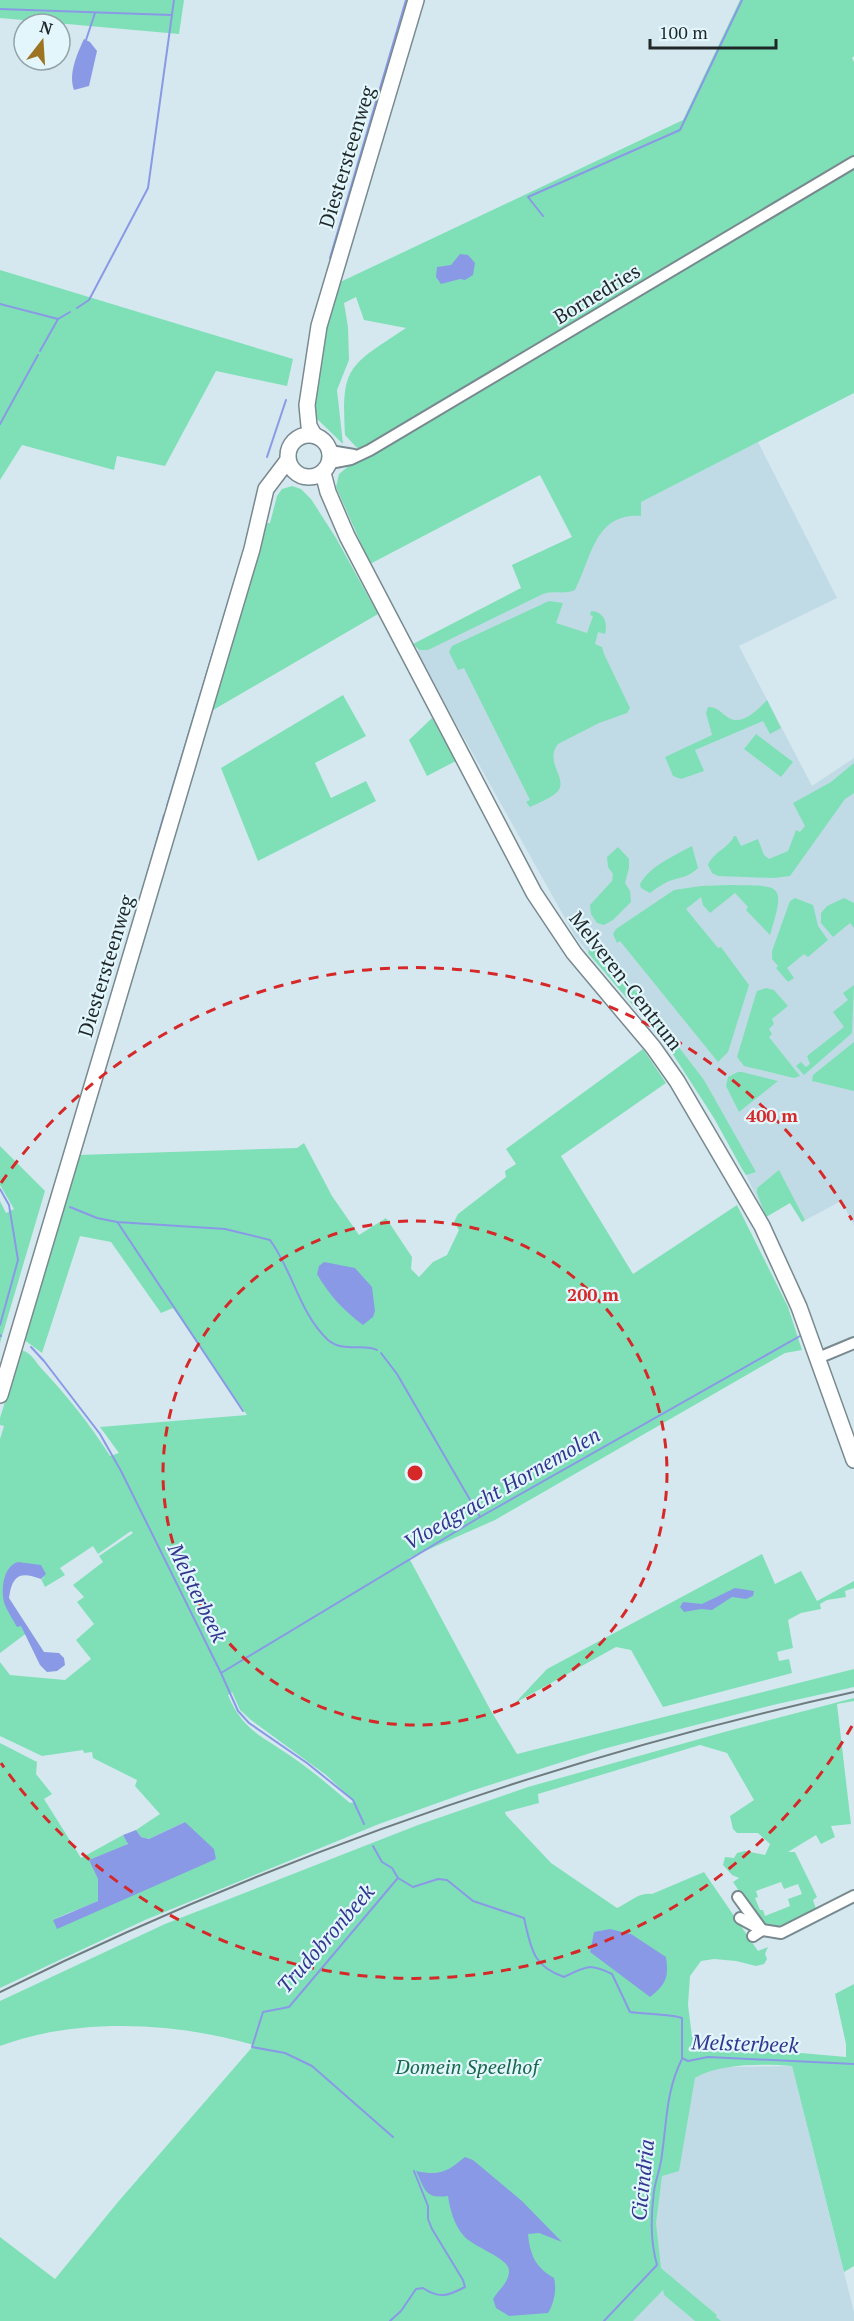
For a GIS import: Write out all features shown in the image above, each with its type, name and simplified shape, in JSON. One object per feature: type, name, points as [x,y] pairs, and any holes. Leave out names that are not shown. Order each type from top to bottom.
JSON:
[{"type":"main road","name":"Diestersteenweg","points":[[314,435],[309,426],[307,405],[318,326],[416,0]]},
{"type":"main road","name":"Diestersteenweg","points":[[297,438],[303,360],[306,348],[318,326]]},
{"type":"main road","points":[[314,435],[326,442],[324,466],[292,466],[288,450],[297,438],[314,435]]},
{"type":"main road","name":"Diestersteenweg","points":[[0,1395],[252,549],[258,514],[266,489],[292,466]]},
{"type":"main road","name":"Melveren-Centrum","points":[[324,466],[320,496],[347,536],[534,893],[574,952],[666,1064],[742,1191],[775,1252],[818,1358],[854,1460]]},
{"type":"street","name":"Bornedries","points":[[324,466],[358,456],[854,162]]},
{"type":"street","points":[[818,1358],[854,1343]]},
{"type":"street","points":[[740,1918],[757,1933],[781,1933],[854,1896]]},
{"type":"street","points":[[738,1897],[757,1933]]},
{"type":"shaded area","points":[[758,442],[837,598],[739,646],[812,786],[854,758],[854,1225],[841,1201],[802,1222],[790,1203],[766,1217],[746,1175],[714,1118],[667,1045],[576,938],[417,651],[524,594],[512,565]]},
{"type":"shaded area","points":[[792,2066],[854,2312],[854,2321],[714,2321],[717,2315],[661,2268],[653,2228],[661,2175],[695,2078],[703,2073],[725,2067]]},
{"type":"shaded area","points":[[663,2289],[664,2295],[695,2321],[628,2321]]},
{"type":"green space","points":[[0,0],[184,0],[179,34],[72,24],[72,12],[12,12],[12,19],[0,18]]},
{"type":"green space","points":[[740,0],[854,0],[854,56],[852,58],[854,62],[854,158],[359,450],[345,435],[344,412],[348,380],[353,369],[361,360],[406,328],[364,320],[356,297],[344,303],[348,327],[349,360],[337,390],[343,444],[312,414],[313,384],[336,284],[683,120]]},
{"type":"green space","points":[[854,167],[854,393],[641,502],[641,516],[625,517],[613,522],[604,530],[591,552],[575,590],[543,594],[428,650],[419,650],[413,644],[521,588],[512,565],[572,537],[540,475],[370,564],[336,487],[339,474],[350,465]]},
{"type":"green space","points":[[0,270],[293,359],[287,386],[216,371],[165,466],[117,456],[114,470],[22,445],[0,480]]},
{"type":"green space","points":[[292,486],[301,489],[311,499],[336,538],[378,614],[208,713],[267,523],[270,523],[277,496],[282,489]]},
{"type":"green space","points":[[549,601],[563,603],[556,623],[587,633],[593,616],[590,615],[591,611],[599,613],[604,618],[605,634],[598,632],[595,644],[602,647],[630,708],[627,713],[599,723],[558,744],[553,758],[561,783],[560,788],[550,797],[530,807],[526,802],[530,800],[464,668],[458,670],[449,652],[452,646]]},
{"type":"green space","points":[[343,695],[366,736],[315,763],[331,798],[366,781],[376,801],[258,861],[221,768]]},
{"type":"green space","points":[[767,700],[781,728],[770,734],[763,721],[695,750],[704,771],[681,779],[673,776],[665,757],[712,735],[706,713],[708,707],[717,709],[729,718],[739,720],[760,708]]},
{"type":"green space","points":[[432,718],[456,761],[427,776],[409,740]]},
{"type":"green space","points":[[756,734],[793,762],[781,777],[744,749]]},
{"type":"green space","points":[[854,763],[854,793],[845,799],[790,876],[774,878],[718,876],[712,873],[708,865],[734,836],[741,846],[758,839],[764,855],[769,859],[788,851],[796,830],[800,832],[805,826],[793,803],[831,782]]},
{"type":"green space","points":[[692,846],[698,868],[687,876],[667,882],[650,893],[641,888],[640,884],[650,871]]},
{"type":"green space","points":[[618,847],[629,859],[625,883],[630,891],[631,902],[613,920],[604,925],[597,923],[591,914],[590,905],[612,881],[613,874],[608,867],[607,857]]},
{"type":"green space","points":[[729,885],[769,887],[775,890],[778,896],[778,905],[770,935],[746,910],[748,907],[735,893],[710,913],[703,905],[701,897],[686,909],[718,948],[721,947],[749,985],[728,1052],[718,1062],[620,941],[617,943],[613,934],[616,929],[674,890]]},
{"type":"green space","points":[[795,898],[813,905],[818,926],[828,940],[808,957],[804,954],[787,968],[794,978],[788,982],[776,968],[778,966],[772,959],[772,951],[790,901]]},
{"type":"green space","points":[[844,898],[854,903],[854,928],[850,923],[833,937],[821,923],[821,913],[827,906]]},
{"type":"green space","points":[[594,946],[606,952],[704,1080],[756,1172],[746,1175],[714,1118],[667,1045],[588,953]]},
{"type":"green space","points":[[854,985],[852,1033],[804,1075],[796,1066],[801,1062],[806,1067],[810,1064],[807,1056],[844,1027],[833,1012],[848,1000],[843,993]]},
{"type":"green space","points":[[766,988],[774,990],[788,1006],[772,1019],[774,1024],[769,1029],[772,1034],[769,1037],[800,1076],[794,1078],[744,1066],[737,1057],[757,991]]},
{"type":"green space","points":[[854,1042],[854,1091],[812,1081],[813,1075]]},
{"type":"green space","points":[[643,1049],[666,1083],[561,1156],[633,1274],[737,1205],[788,1307],[802,1350],[785,1353],[495,1520],[409,1558],[491,1711],[517,1754],[854,1669],[854,1687],[773,1705],[603,1749],[471,1791],[379,1824],[145,1920],[0,1988],[0,1743],[37,1762],[36,1774],[52,1794],[44,1799],[81,1858],[123,1835],[128,1843],[98,1879],[98,1901],[53,1920],[216,1859],[185,1822],[149,1839],[141,1837],[136,1830],[160,1814],[135,1786],[137,1780],[93,1758],[92,1752],[84,1753],[83,1750],[42,1756],[0,1736],[0,1662],[10,1675],[65,1680],[91,1659],[76,1640],[94,1624],[77,1602],[84,1597],[73,1585],[103,1562],[99,1556],[133,1533],[131,1531],[98,1554],[93,1546],[60,1568],[65,1575],[45,1587],[41,1579],[44,1578],[18,1562],[8,1584],[6,1599],[12,1614],[28,1632],[0,1653],[0,1439],[4,1426],[0,1425],[0,1418],[21,1350],[32,1357],[69,1400],[110,1456],[119,1453],[100,1427],[247,1415],[173,1308],[161,1313],[111,1242],[80,1236],[42,1353],[23,1339],[78,1155],[297,1148],[304,1143],[332,1196],[359,1235],[386,1218],[412,1257],[411,1269],[419,1277],[433,1262],[447,1255],[459,1230],[454,1222],[458,1214],[506,1177],[505,1171],[516,1164],[506,1149]],"holes":[[[232,1692],[240,1710],[326,1775],[355,1802],[350,1803],[309,1769],[248,1726],[228,1695]]]},
{"type":"green space","points":[[738,1072],[778,1081],[739,1112],[726,1086],[728,1077]]},
{"type":"green space","points":[[0,1146],[45,1191],[0,1343],[0,1201],[6,1213],[14,1209],[0,1185]]},
{"type":"green space","points":[[779,1170],[805,1220],[802,1222],[790,1203],[766,1217],[757,1188]]},
{"type":"green space","points":[[762,1554],[775,1584],[801,1571],[817,1601],[854,1581],[854,1588],[845,1591],[846,1597],[827,1600],[820,1604],[821,1609],[801,1613],[788,1620],[793,1648],[777,1652],[779,1661],[789,1659],[792,1673],[663,1707],[631,1650],[616,1647],[515,1703],[547,1669]]},
{"type":"green space","name":"Domein Speelhof","points":[[854,1698],[854,1701],[837,1704],[851,1824],[831,1826],[835,1837],[821,1844],[816,1835],[788,1852],[795,1852],[817,1897],[813,1900],[816,1909],[783,1926],[772,1927],[758,1918],[733,1882],[739,1878],[732,1875],[723,1865],[725,1857],[734,1858],[737,1853],[745,1851],[765,1855],[770,1844],[758,1833],[737,1833],[733,1829],[730,1816],[754,1800],[727,1753],[700,1745],[538,1794],[539,1803],[505,1812],[551,1863],[617,1908],[638,1896],[652,1894],[704,1872],[758,1951],[768,1947],[764,1964],[756,1966],[714,1959],[701,1961],[690,1976],[688,2005],[692,2037],[700,2044],[846,2057],[846,2044],[835,1994],[854,1984],[854,2266],[844,2272],[792,2066],[742,2066],[705,2073],[695,2078],[679,2171],[662,2176],[656,2223],[661,2268],[717,2315],[716,2317],[721,2321],[695,2321],[664,2295],[663,2290],[633,2321],[0,2321],[0,2237],[55,2279],[118,2202],[254,2045],[192,2031],[126,2026],[61,2030],[0,2046],[0,2001],[165,1924],[418,1825],[528,1787]],"holes":[[[781,1882],[784,1889],[798,1884],[802,1894],[788,1899],[790,1906],[765,1916],[755,1898],[758,1897],[756,1891]]]},
{"type":"water","points":[[84,39],[90,42],[97,51],[89,86],[74,90],[73,71]]},
{"type":"water","points":[[460,254],[468,255],[475,263],[473,275],[465,280],[460,279],[441,284],[436,277],[437,267],[451,265]]},
{"type":"water","points":[[324,1262],[355,1268],[372,1287],[375,1311],[373,1317],[363,1325],[337,1302],[317,1274],[319,1266]]},
{"type":"water","points":[[18,1562],[41,1565],[46,1574],[41,1579],[28,1575],[18,1577],[12,1584],[9,1598],[44,1652],[59,1653],[64,1658],[65,1665],[57,1671],[47,1672],[40,1665],[21,1626],[17,1627],[5,1605],[4,1580],[9,1568]]},
{"type":"water","points":[[735,1588],[754,1591],[753,1596],[746,1599],[732,1597],[712,1610],[684,1612],[680,1607],[683,1602],[702,1604]]},
{"type":"water","points":[[185,1822],[214,1849],[216,1859],[57,1929],[53,1920],[98,1901],[98,1879],[89,1860],[128,1844],[123,1835],[136,1830],[141,1837],[149,1839]]},
{"type":"water","points":[[610,1929],[631,1934],[666,1957],[665,1980],[650,1997],[590,1952],[594,1932]]},
{"type":"water","points":[[465,2157],[473,2160],[522,2201],[562,2242],[539,2233],[528,2234],[535,2260],[554,2278],[554,2296],[548,2313],[509,2316],[496,2308],[493,2299],[507,2279],[508,2266],[463,2235],[453,2217],[448,2196],[440,2197],[427,2192],[416,2171],[443,2172]]},
{"type":"waterway","points":[[77,308],[89,300],[148,188],[174,0]]},
{"type":"waterway","points":[[330,258],[406,0]]},
{"type":"waterway","points":[[543,216],[528,197],[680,130],[742,0]]},
{"type":"waterway","points":[[0,9],[171,15]]},
{"type":"waterway","points":[[86,40],[95,13]]},
{"type":"waterway","points":[[0,304],[58,319],[40,351]]},
{"type":"waterway","points":[[58,319],[70,312]]},
{"type":"waterway","points":[[0,424],[38,355]]},
{"type":"waterway","points":[[267,457],[286,400]]},
{"type":"waterway","points":[[167,806],[236,576]]},
{"type":"waterway","points":[[138,907],[164,815]]},
{"type":"waterway","name":"Melsterbeek","points":[[0,1189],[9,1205],[18,1260],[0,1325]]},
{"type":"waterway","points":[[70,1207],[97,1218],[117,1222],[225,1229],[270,1240],[285,1265],[303,1305],[328,1340],[340,1346],[366,1347],[377,1350]]},
{"type":"waterway","points":[[118,1223],[243,1411]]},
{"type":"waterway","name":"Vloedgracht Hornemolen","points":[[221,1673],[480,1517],[800,1336]]},
{"type":"waterway","name":"Melsterbeek","points":[[31,1347],[100,1434],[121,1471],[238,1711],[249,1723],[307,1763],[353,1800],[364,1824]]},
{"type":"waterway","points":[[381,1353],[397,1374],[480,1517]]},
{"type":"waterway","points":[[0,1368],[3,1360]]},
{"type":"waterway","name":"Melsterbeek","points":[[373,1846],[382,1862],[392,1868],[398,1878],[413,1887],[438,1879],[447,1880],[473,1901],[524,1918],[535,1955],[553,1973],[564,1977],[578,1970],[593,1967],[612,1974],[630,2012],[682,2018],[682,2058],[688,2061],[708,2057],[854,2064]]},
{"type":"waterway","name":"Trudobronbeek","points":[[393,2137],[312,2066],[285,2053],[252,2047],[263,2012],[289,2007],[397,1879]]},
{"type":"waterway","name":"Cicindria","points":[[604,2321],[657,2265],[652,2228],[654,2191],[670,2094],[682,2059]]},
{"type":"waterway","name":"Trudobronbeek","points":[[390,2321],[401,2311],[416,2289],[423,2288],[434,2294],[444,2295],[465,2287],[432,2229],[428,2219],[428,2206],[414,2171]]},
{"type":"railway","points":[[0,1992],[102,1943],[206,1898],[312,1855],[418,1816],[634,1747],[854,1692]]}]
